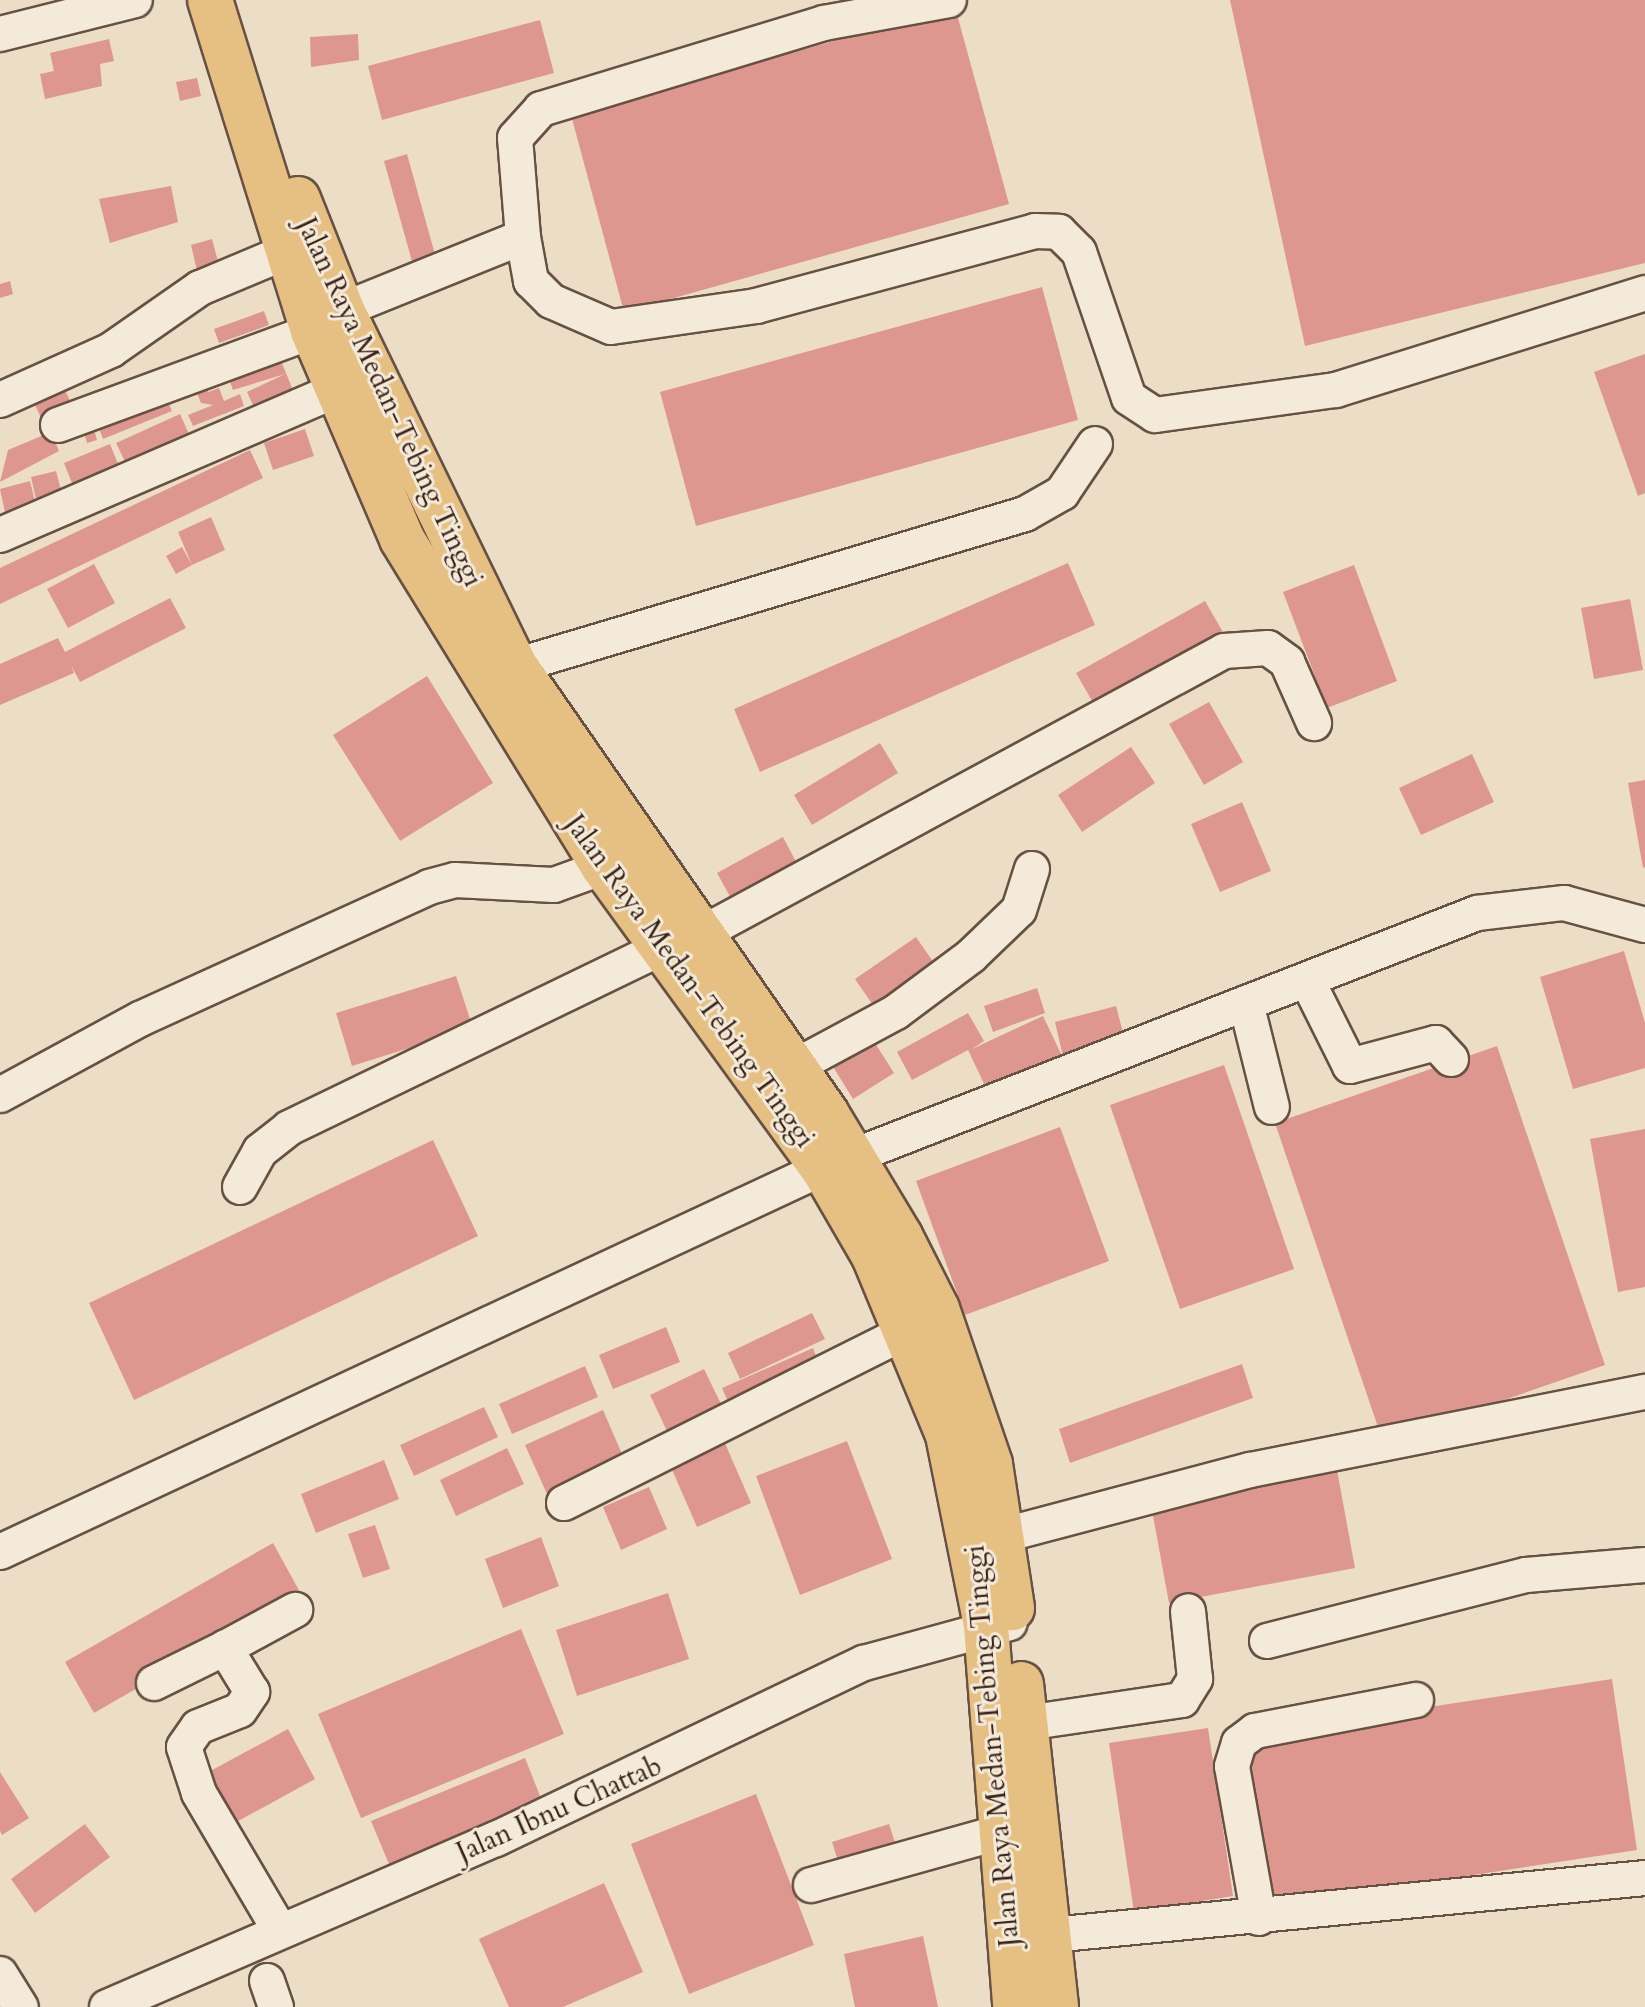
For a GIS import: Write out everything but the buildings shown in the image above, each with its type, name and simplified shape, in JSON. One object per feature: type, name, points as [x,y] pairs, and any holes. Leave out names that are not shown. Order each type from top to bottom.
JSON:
[{"type":"highway","name":"Jalan Raya Medan-Tebing Tinggi","points":[[210,0],[286,252],[328,320],[515,666],[680,942],[839,1163],[937,1309],[990,1464],[1004,1535],[1000,1624],[1004,1831],[1015,2007]]},
{"type":"highway","name":"Jalan Raya Medan-Tebing Tinggi","points":[[242,0],[328,320],[335,391],[409,551],[604,867],[680,942],[794,1067],[839,1163],[948,1435],[1026,1723],[1051,1935],[1056,2007]]},
{"type":"street","points":[[0,34],[135,0]]},
{"type":"street","points":[[949,0],[824,23],[541,109],[515,138],[523,237],[531,281],[575,317],[611,327],[742,309],[1035,231],[1059,232],[1079,252],[1129,398],[1155,415],[1336,390],[1645,293]]},
{"type":"street","points":[[58,425],[328,320],[523,237]]},
{"type":"street","points":[[0,400],[111,350],[200,288],[286,252]]},
{"type":"street","points":[[0,535],[335,391]]},
{"type":"street","points":[[515,666],[1025,514],[1062,493],[1095,444]]},
{"type":"street","points":[[240,1187],[260,1151],[289,1128],[680,942],[1224,651],[1268,648],[1287,662],[1314,723]]},
{"type":"street","points":[[0,1095],[140,1019],[429,887],[455,880],[554,885],[604,867]]},
{"type":"street","points":[[794,1067],[896,1012],[971,956],[1019,910],[1032,869]]},
{"type":"street","points":[[0,1552],[839,1163],[1246,1003],[1507,905],[1564,903],[1645,925]]},
{"type":"street","points":[[1307,980],[1350,1066],[1436,1043],[1451,1059]]},
{"type":"street","points":[[1246,1003],[1272,1107]]},
{"type":"street","points":[[564,1503],[905,1332]]},
{"type":"street","points":[[1004,1535],[1250,1470],[1645,1392]]},
{"type":"street","points":[[1267,1641],[1526,1575],[1645,1565]]},
{"type":"street","points":[[154,1683],[295,1610]]},
{"type":"street","points":[[1026,1723],[1182,1700],[1195,1679],[1188,1611]]},
{"type":"street","name":"Jalan Ibnu Chattab","points":[[107,2007],[279,1929],[496,1839],[864,1663],[1000,1624]]},
{"type":"street","points":[[225,1648],[252,1692],[240,1710],[192,1732],[184,1747],[199,1793],[279,1929]]},
{"type":"street","points":[[1259,1918],[1232,1766],[1239,1743],[1255,1731],[1416,1700]]},
{"type":"street","points":[[811,1885],[1004,1831]]},
{"type":"street","points":[[1051,1935],[1259,1918],[1645,1878]]},
{"type":"street","points":[[0,1974],[21,2007]]}]
